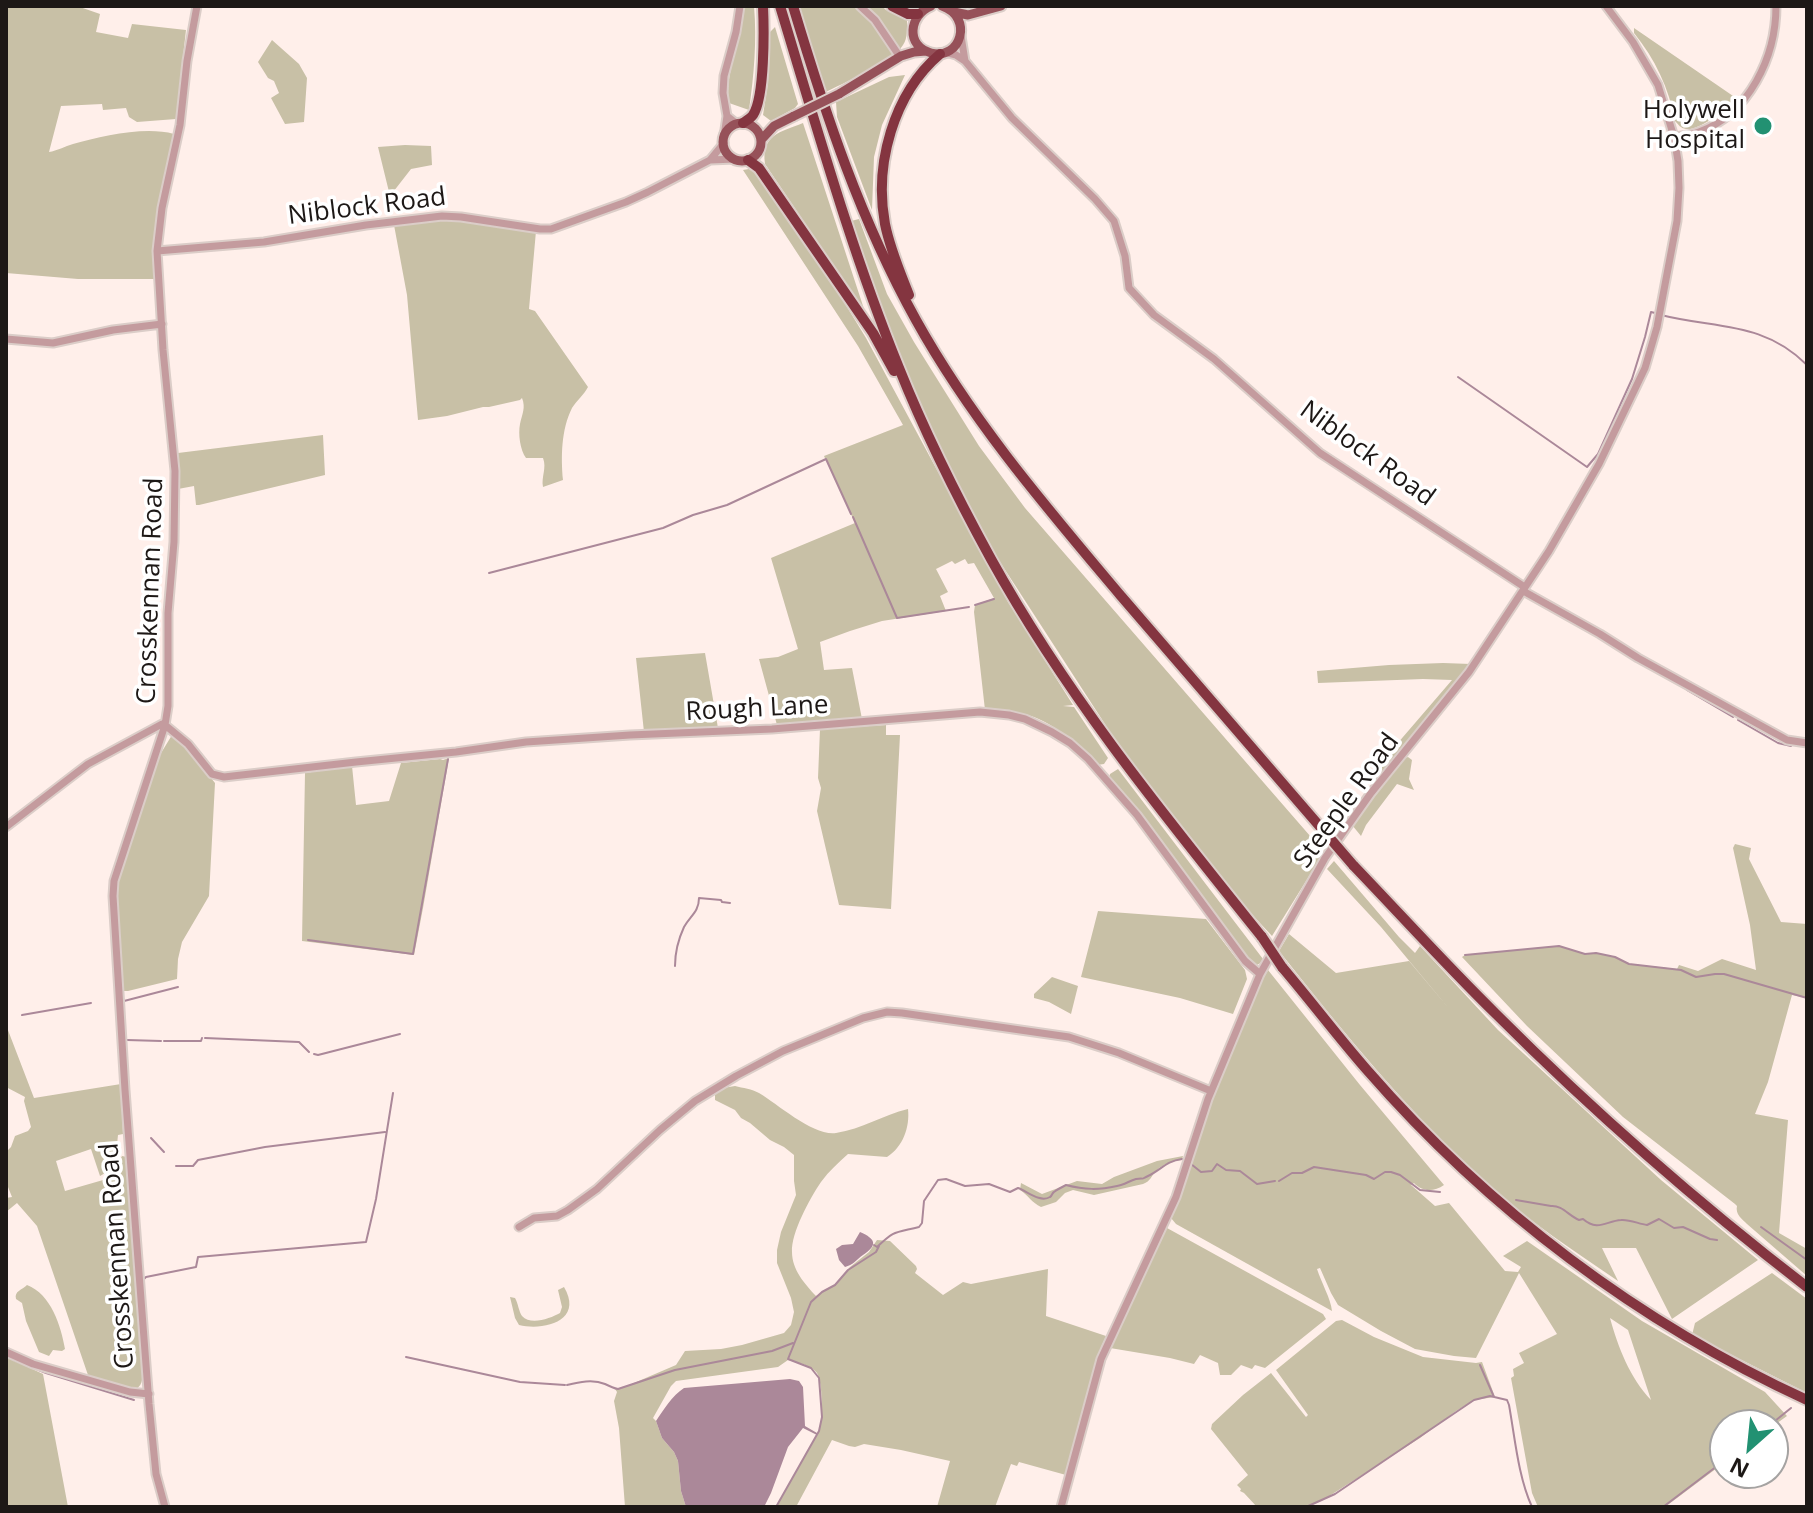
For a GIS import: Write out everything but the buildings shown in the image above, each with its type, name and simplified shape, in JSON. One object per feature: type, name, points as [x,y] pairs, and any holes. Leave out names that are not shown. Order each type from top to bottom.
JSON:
[{"type":"highway","points":[[745,125],[757,105],[764,45],[763,6]]},
{"type":"highway","points":[[780,6],[853,245],[899,370],[924,426]]},
{"type":"highway","points":[[793,6],[830,126],[855,194],[895,280],[944,367],[993,440],[1028,485],[1353,865],[1495,1014],[1672,1177],[1807,1287]]},
{"type":"highway","points":[[892,6],[908,14],[918,14]]},
{"type":"highway","points":[[942,53],[927,65],[897,113],[885,153],[882,188],[891,249],[913,304],[944,367]]},
{"type":"highway","points":[[748,160],[759,168],[873,333],[990,558],[1061,674],[1105,738],[1340,1038],[1391,1097],[1457,1163],[1519,1219],[1577,1265],[1659,1321],[1722,1358],[1807,1400]]},
{"type":"main road","points":[[926,51],[913,36],[914,21],[918,14],[931,6]]},
{"type":"main road","points":[[942,6],[968,15],[1001,6]]},
{"type":"main road","points":[[954,12],[961,29]]},
{"type":"main road","points":[[774,126],[732,126],[724,140],[727,153],[735,159],[748,160],[758,152],[761,140],[774,126],[839,94],[900,56],[926,51],[942,53],[955,46],[968,15]]},
{"type":"main road","points":[[900,56],[913,36]]},
{"type":"main road","points":[[745,125],[761,140]]},
{"type":"street","name":"Crosskennan Road","points":[[165,1507],[156,1474],[149,1394],[113,896],[114,881],[165,725],[168,706],[168,613],[174,542],[175,471],[157,251],[197,6]]},
{"type":"street","points":[[724,140],[727,116],[724,76],[740,6]]},
{"type":"street","points":[[860,6],[875,20],[900,56]]},
{"type":"street","name":"Steeple Road","points":[[1061,1507],[1101,1359],[1176,1197],[1211,1091],[1260,974],[1325,858],[1371,793],[1469,672],[1549,551],[1599,464],[1645,368],[1659,316],[1679,210],[1678,161],[1658,85],[1633,42],[1606,6]]},
{"type":"street","points":[[1674,137],[1702,131],[1741,104],[1761,71],[1776,24],[1776,6]]},
{"type":"street","points":[[961,29],[965,61]]},
{"type":"street","name":"Niblock Road","points":[[942,53],[956,55],[965,61],[1012,118],[1114,221],[1125,256],[1129,288],[1154,315],[1214,359],[1320,453],[1523,586],[1525,592],[1749,720],[1787,740],[1807,743]]},
{"type":"street","points":[[727,116],[745,125]]},
{"type":"street","name":"Niblock Road","points":[[710,160],[724,140]]},
{"type":"street","name":"Niblock Road","points":[[157,251],[264,242],[442,216],[551,229],[626,202],[710,160],[735,159]]},
{"type":"street","points":[[6,339],[53,343],[113,330],[162,324]]},
{"type":"street","name":"Rough Lane","points":[[165,725],[188,744],[212,774],[224,777],[526,742],[772,729],[980,712],[1016,717],[1052,732],[1088,759],[1137,815],[1245,961],[1260,974]]},
{"type":"street","points":[[6,827],[94,760],[165,725]]},
{"type":"street","points":[[519,1227],[534,1218],[557,1216],[568,1210],[597,1189],[695,1101],[736,1076],[804,1042],[879,1014],[902,1013],[1069,1037],[1119,1053],[1211,1091]]},
{"type":"street","points":[[6,1352],[33,1364],[130,1392],[149,1394]]},
{"type":"shaded area","points":[[6,6],[77,6],[100,14],[96,32],[128,38],[132,24],[186,30],[176,119],[137,122],[129,117],[126,108],[103,110],[102,104],[61,106],[49,152],[124,133],[150,131],[174,134],[158,224],[155,279],[78,279],[6,273]]},
{"type":"shaded area","points":[[743,6],[754,6],[755,19],[749,110],[729,103],[728,91]]},
{"type":"shaded area","points":[[798,6],[882,6],[907,19],[906,39],[898,52],[889,58],[824,93]]},
{"type":"shaded area","points":[[775,27],[798,104],[771,121],[763,115],[768,83],[769,33]]},
{"type":"shaded area","points":[[1634,28],[1736,98],[1706,123],[1692,129],[1681,127],[1675,121],[1660,74],[1634,33]]},
{"type":"shaded area","points":[[272,40],[299,64],[307,78],[304,122],[285,124],[271,98],[279,93],[274,81],[268,78],[258,62]]},
{"type":"shaded area","points":[[905,75],[882,125],[874,157],[872,210],[837,117],[836,102],[889,77]]},
{"type":"shaded area","points":[[803,123],[865,312],[765,164],[769,141],[780,132]]},
{"type":"shaded area","points":[[431,146],[432,165],[411,169],[390,196],[378,147]]},
{"type":"shaded area","points":[[749,169],[763,183],[866,338],[1008,602],[1073,705],[1063,706],[1074,707],[1108,758],[1104,764],[1097,765],[1064,734],[1034,717],[985,710],[974,612],[975,605],[994,598],[974,563],[968,564],[965,559],[936,569],[948,592],[940,596],[946,611],[882,621],[820,642],[824,670],[852,668],[862,719],[777,725],[759,659],[778,657],[798,649],[771,558],[855,523],[824,456],[903,425],[858,346],[743,170]]},
{"type":"shaded area","points":[[454,219],[536,231],[529,309],[535,311],[588,387],[572,408],[566,425],[562,453],[563,480],[543,487],[543,458],[526,458],[524,455],[519,432],[524,408],[522,398],[418,420],[407,295],[394,225]]},
{"type":"shaded area","points":[[859,219],[887,294],[979,446],[1025,508],[1324,852],[1272,936],[1136,772],[987,542],[938,446],[885,319],[851,221]]},
{"type":"shaded area","points":[[323,435],[325,475],[199,505],[196,505],[194,486],[178,489],[178,453]]},
{"type":"shaded area","points":[[705,653],[718,728],[644,732],[636,658]]},
{"type":"shaded area","points":[[1471,664],[1374,785],[1366,780],[1452,680],[1318,683],[1317,671]]},
{"type":"shaded area","points":[[886,725],[886,735],[900,735],[891,909],[839,905],[817,811],[821,788],[818,778],[820,729]]},
{"type":"shaded area","points":[[172,735],[186,747],[215,783],[209,896],[182,942],[177,979],[123,991],[115,889],[117,878],[158,758]]},
{"type":"shaded area","points":[[1408,757],[1412,760],[1409,779],[1414,790],[1397,784],[1361,836],[1352,825]]},
{"type":"shaded area","points":[[449,758],[414,955],[302,941],[305,773],[352,766],[356,805],[389,801],[401,763]]},
{"type":"shaded area","points":[[1118,769],[1263,959],[1259,964],[1252,965],[1109,779],[1110,774]]},
{"type":"shaded area","points":[[1735,844],[1751,848],[1749,859],[1781,922],[1807,924],[1807,998],[1792,995],[1768,1082],[1755,1114],[1788,1120],[1779,1233],[1807,1249],[1807,1276],[1743,1220],[1735,1204],[1623,1117],[1527,1026],[1462,957],[1559,946],[1585,954],[1615,957],[1630,964],[1677,969],[1679,965],[1698,971],[1722,959],[1756,970],[1750,925],[1733,848]]},
{"type":"shaded area","points":[[1334,861],[1415,953],[1420,946],[1498,1030],[1661,1180],[1758,1260],[1672,1319],[1636,1248],[1602,1248],[1618,1281],[1521,1212],[1462,1160],[1380,1074],[1279,951],[1289,934],[1336,973],[1409,961],[1451,1011],[1381,927],[1327,869]]},
{"type":"shaded area","points":[[1098,911],[1206,919],[1245,970],[1247,979],[1233,1014],[1180,998],[1081,977]]},
{"type":"shaded area","points":[[1268,970],[1444,1185],[1428,1190],[1414,1183],[1411,1185],[1435,1206],[1449,1203],[1505,1271],[1518,1272],[1521,1267],[1503,1256],[1527,1241],[1642,1321],[1765,1392],[1781,1409],[1709,1409],[1709,1474],[1665,1507],[1538,1507],[1532,1493],[1511,1378],[1514,1376],[1513,1369],[1524,1363],[1519,1353],[1557,1334],[1519,1273],[1476,1358],[1415,1349],[1338,1305],[1320,1268],[1317,1269],[1332,1311],[1176,1224],[1171,1218],[1242,1017]],"holes":[[[1610,1318],[1628,1330],[1651,1400],[1626,1362]]]},
{"type":"shaded area","points":[[1052,977],[1078,986],[1071,1014],[1034,998],[1034,994]]},
{"type":"shaded area","points":[[6,1025],[34,1098],[121,1084],[123,1134],[118,1135],[115,1158],[110,1168],[100,1176],[91,1149],[56,1161],[65,1191],[110,1178],[122,1156],[127,1157],[143,1370],[141,1385],[134,1390],[89,1378],[37,1226],[17,1203],[6,1212],[6,1198],[12,1197],[6,1182],[6,1152],[15,1136],[31,1127],[25,1097],[6,1087]]},
{"type":"shaded area","points":[[735,1086],[759,1093],[796,1119],[827,1133],[855,1128],[908,1109],[904,1136],[893,1153],[887,1157],[848,1154],[824,1178],[807,1206],[795,1235],[793,1259],[800,1276],[816,1296],[835,1285],[877,1240],[890,1241],[916,1266],[915,1273],[943,1295],[963,1282],[971,1284],[1048,1269],[1046,1316],[1106,1336],[1096,1359],[1066,1475],[1019,1462],[1017,1466],[1011,1464],[995,1507],[937,1507],[950,1461],[864,1444],[849,1446],[832,1440],[796,1507],[776,1507],[819,1431],[821,1419],[817,1373],[808,1366],[788,1360],[778,1367],[676,1381],[653,1418],[678,1461],[686,1507],[625,1507],[615,1389],[676,1365],[685,1351],[742,1345],[784,1333],[791,1325],[794,1312],[777,1263],[777,1250],[796,1195],[794,1155],[741,1118],[735,1110],[715,1100],[715,1095],[723,1088]]},
{"type":"shaded area","points":[[1183,1156],[1182,1160],[1159,1168],[1143,1184],[1094,1195],[1073,1190],[1056,1202],[1041,1207],[1020,1190],[1021,1183],[1042,1194],[1077,1181],[1102,1184],[1157,1161]]},
{"type":"shaded area","points":[[1167,1228],[1323,1314],[1326,1319],[1265,1368],[1255,1365],[1252,1369],[1241,1365],[1231,1375],[1220,1375],[1218,1363],[1200,1355],[1194,1364],[1110,1348]]},
{"type":"shaded area","points":[[860,1232],[872,1240],[873,1245],[845,1267],[836,1249],[853,1244]]},
{"type":"shaded area","points":[[1772,1273],[1807,1299],[1807,1393],[1692,1335],[1695,1323]]},
{"type":"shaded area","points":[[27,1285],[49,1303],[54,1312],[65,1349],[62,1351],[53,1350],[49,1356],[39,1352],[22,1303],[16,1299],[17,1292]]},
{"type":"shaded area","points":[[564,1287],[569,1299],[565,1316],[549,1325],[519,1325],[510,1297],[515,1298],[526,1319],[541,1320],[560,1313],[562,1307],[558,1290]]},
{"type":"shaded area","points":[[1342,1320],[1423,1357],[1482,1362],[1495,1397],[1474,1400],[1323,1500],[1306,1507],[1257,1507],[1237,1485],[1248,1475],[1211,1429],[1212,1424],[1271,1373],[1306,1417],[1308,1415],[1276,1370],[1336,1321]]},
{"type":"shaded area","points":[[6,1357],[43,1374],[68,1507],[6,1507]]},
{"type":"shaded area","points":[[790,1379],[799,1381],[803,1387],[805,1426],[817,1435],[803,1428],[788,1447],[764,1507],[686,1507],[678,1461],[662,1438],[656,1421],[668,1403],[684,1388]]},
{"type":"waterway","points":[[1458,377],[1587,467],[1598,454],[1632,379],[1651,312],[1655,313]]},
{"type":"waterway","points":[[1661,315],[1756,334],[1790,351],[1807,365]]},
{"type":"waterway","points":[[489,573],[663,528],[727,505],[826,459],[851,514]]},
{"type":"waterway","points":[[853,517],[897,618],[969,607]]},
{"type":"waterway","points":[[975,605],[994,599]]},
{"type":"waterway","points":[[1687,690],[1733,717]]},
{"type":"waterway","points":[[1738,720],[1778,743],[1791,746]]},
{"type":"waterway","points":[[308,940],[413,954],[448,759]]},
{"type":"waterway","points":[[675,966],[680,937],[696,910],[699,898],[730,903]]},
{"type":"waterway","points":[[1465,955],[1559,946],[1585,954],[1615,957],[1629,964],[1681,970],[1696,977],[1724,974],[1807,998]]},
{"type":"waterway","points":[[124,1001],[178,987]]},
{"type":"waterway","points":[[22,1015],[91,1003]]},
{"type":"waterway","points":[[314,1054],[400,1034]]},
{"type":"waterway","points":[[164,1041],[201,1041],[202,1038]]},
{"type":"waterway","points":[[205,1038],[299,1042],[309,1052]]},
{"type":"waterway","points":[[127,1040],[161,1041]]},
{"type":"waterway","points":[[143,1280],[196,1267],[198,1257],[366,1242],[393,1093]]},
{"type":"waterway","points":[[176,1166],[193,1166],[198,1160],[265,1147],[385,1132]]},
{"type":"waterway","points":[[151,1138],[164,1152]]},
{"type":"waterway","points":[[874,1245],[877,1247],[895,1233],[919,1227],[924,1201],[938,1180],[946,1179],[965,1186],[989,1184],[1010,1192],[1018,1188],[1038,1198],[1046,1198],[1066,1185],[1092,1189],[1143,1179],[1182,1159]]},
{"type":"waterway","points":[[1191,1164],[1201,1172],[1212,1171],[1217,1164],[1226,1170],[1240,1171],[1257,1184],[1275,1181]]},
{"type":"waterway","points":[[1279,1181],[1292,1173],[1302,1173],[1314,1167],[1374,1179],[1391,1172],[1420,1190],[1440,1192]]},
{"type":"waterway","points":[[1516,1200],[1559,1207],[1593,1225],[1624,1220],[1647,1225],[1659,1219],[1674,1228],[1683,1227],[1717,1240]]},
{"type":"waterway","points":[[1761,1227],[1807,1260]]},
{"type":"waterway","points":[[776,1507],[819,1431],[822,1417],[819,1378],[811,1368],[788,1359],[811,1302],[835,1285],[848,1270],[876,1252],[879,1246]]},
{"type":"waterway","points":[[567,1385],[596,1382],[618,1389],[675,1370],[772,1351],[793,1343]]},
{"type":"waterway","points":[[406,1357],[520,1382],[565,1385]]},
{"type":"waterway","points":[[14,1360],[134,1400]]},
{"type":"waterway","points":[[149,1362],[152,1392]]},
{"type":"waterway","points":[[1480,1365],[1494,1397]]},
{"type":"waterway","points":[[1306,1507],[1335,1494],[1474,1400],[1490,1396],[1507,1400],[1509,1405],[1520,1470],[1532,1507]]},
{"type":"waterway","points":[[1663,1507],[1709,1472]]},
{"type":"place","name":"Holywell Hospital","points":[[1763,126]]}]
